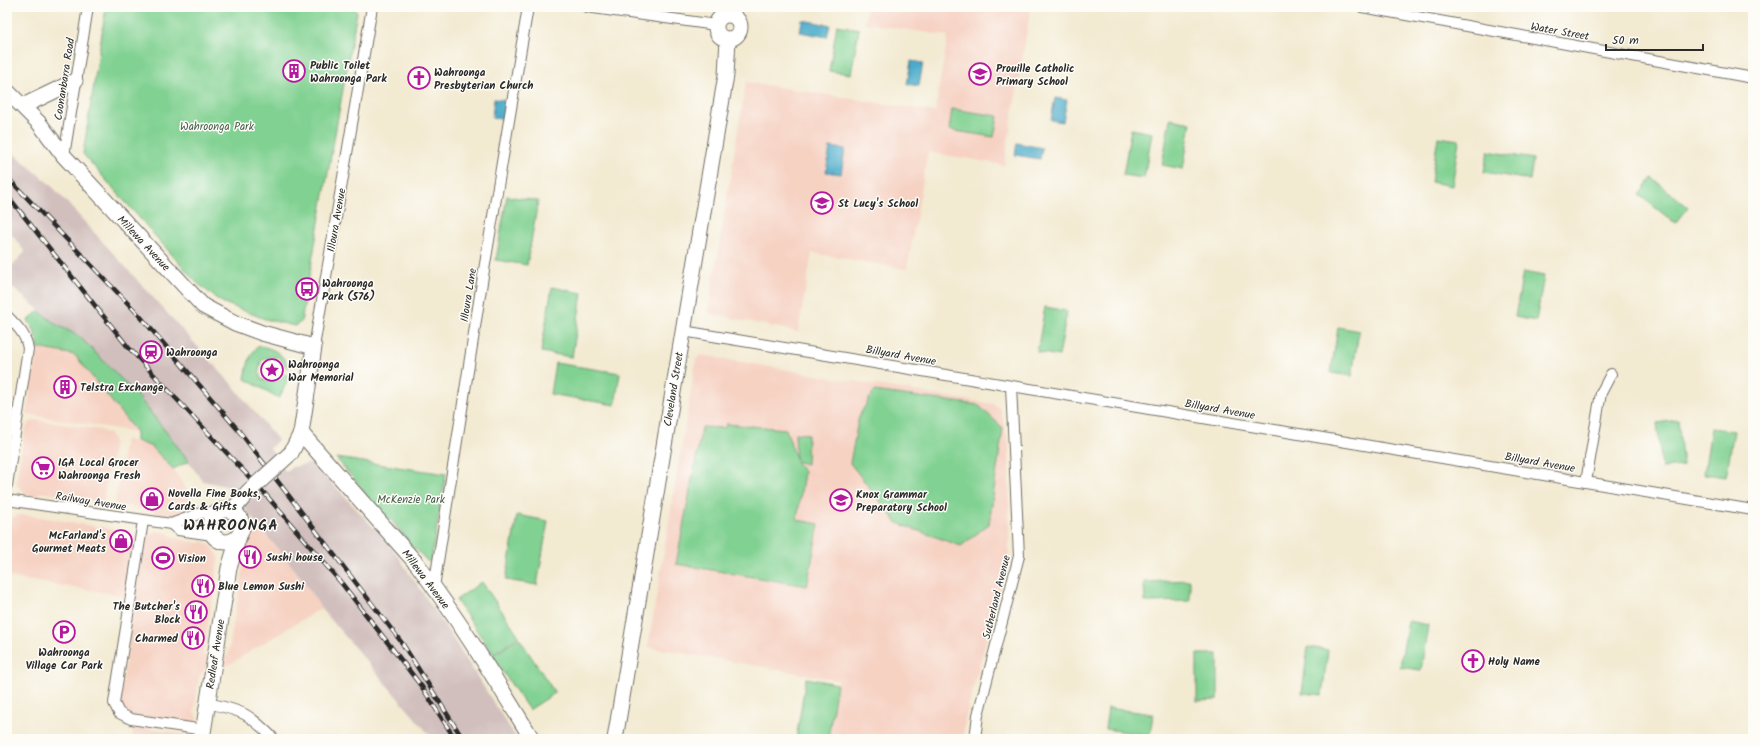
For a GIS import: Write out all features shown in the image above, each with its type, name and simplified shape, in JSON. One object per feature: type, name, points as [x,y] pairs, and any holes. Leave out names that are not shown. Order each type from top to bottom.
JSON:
[{"type":"street","name":"Coonanbarra Road","points":[[64,156],[75,80],[88,7]]},
{"type":"street","name":"Illoura Avenue","points":[[301,433],[314,347],[372,7]]},
{"type":"street","name":"Illoura Lane","points":[[434,587],[483,276],[528,7]]},
{"type":"street","points":[[586,7],[716,25]]},
{"type":"street","name":"Water Street","points":[[1362,7],[1753,78]]},
{"type":"street","points":[[735,12],[740,30],[733,38],[728,39],[717,33],[716,25],[721,18],[735,12]]},
{"type":"street","name":"Cleveland Street","points":[[615,739],[726,75],[728,39]]},
{"type":"street","points":[[23,106],[75,80]]},
{"type":"street","name":"Millewa Avenue","points":[[7,91],[23,106],[64,156],[203,306],[223,318],[241,325],[314,347]]},
{"type":"street","points":[[7,316],[20,328],[27,341],[28,349],[7,485]]},
{"type":"street","name":"Billyard Avenue","points":[[683,331],[1753,510]]},
{"type":"street","points":[[1586,482],[1601,393],[1612,374]]},
{"type":"street","name":"Sutherland Avenue","points":[[975,739],[978,715],[1019,556],[1011,386]]},
{"type":"street","points":[[229,568],[210,528],[211,520],[226,511],[291,453],[301,433]]},
{"type":"street","name":"Millewa Avenue","points":[[301,433],[402,547],[434,587],[502,690],[532,739]]},
{"type":"street","name":"Railway Avenue","points":[[7,500],[171,524],[201,513],[226,511]]},
{"type":"street","points":[[214,537],[228,542],[239,536],[242,528],[241,519],[226,511]]},
{"type":"street","points":[[143,520],[114,703],[119,713],[131,719],[203,735]]},
{"type":"street","name":"Railway Avenue","points":[[171,524],[178,530],[214,537]]},
{"type":"street","name":"Redleaf Avenue","points":[[203,735],[229,568],[239,536]]},
{"type":"street","points":[[207,703],[237,709],[252,718],[274,739]]},
{"type":"shaded area","name":"St Lucy's School","points":[[868,7],[1031,7],[1004,165],[928,152],[907,269],[812,253],[798,332],[708,313],[746,82],[935,112],[948,36],[865,23]]},
{"type":"shaded area","points":[[7,148],[52,186],[235,388],[278,440],[270,448],[286,472],[292,467],[313,463],[391,546],[441,620],[517,739],[433,739],[321,608],[300,576],[226,486],[203,481],[136,394],[79,336],[57,325],[7,283],[7,271],[25,252],[7,228]]},
{"type":"shaded area","points":[[39,348],[75,355],[136,432],[26,414]]},
{"type":"shaded area","name":"Knox Grammar Preparatory School","points":[[702,355],[993,404],[1000,408],[1009,444],[1009,556],[965,719],[963,739],[829,739],[838,680],[648,647],[696,359]]},
{"type":"shaded area","points":[[36,420],[101,430],[111,435],[114,443],[103,502],[40,492],[39,497],[27,495],[17,485],[16,481],[25,430],[29,423]]},
{"type":"shaded area","points":[[125,439],[152,447],[173,469],[188,492],[193,507],[170,518],[159,516],[153,510],[115,504]]},
{"type":"shaded area","points":[[18,515],[28,515],[134,533],[135,537],[126,596],[7,577],[9,524],[13,517]]},
{"type":"shaded area","points":[[156,531],[168,533],[174,538],[200,543],[202,541],[206,542],[213,547],[219,557],[203,655],[208,656],[207,667],[199,677],[194,712],[198,718],[193,724],[131,716],[120,707],[119,704],[145,537]]},
{"type":"shaded area","points":[[263,532],[300,576],[321,608],[220,670],[221,660],[228,655],[249,533]]},
{"type":"shaded area","points":[[140,727],[189,735],[193,739],[132,739],[133,731]]},
{"type":"green space","name":"Wahroonga Park","points":[[106,7],[353,7],[357,12],[301,322],[295,326],[265,319],[224,303],[196,282],[83,154]]},
{"type":"green space","points":[[837,25],[859,29],[851,74],[829,71]]},
{"type":"green space","points":[[952,109],[998,116],[994,137],[949,130]]},
{"type":"green space","points":[[1170,119],[1191,123],[1183,169],[1162,165]]},
{"type":"green space","points":[[1131,129],[1152,133],[1144,178],[1123,175]]},
{"type":"green space","points":[[1438,137],[1459,140],[1452,186],[1431,182]]},
{"type":"green space","points":[[1488,151],[1533,159],[1530,180],[1484,172]]},
{"type":"green space","points":[[1652,178],[1688,207],[1675,223],[1639,195]]},
{"type":"green space","points":[[507,196],[538,201],[527,265],[496,260]]},
{"type":"green space","points":[[1523,272],[1544,276],[1536,321],[1515,317]]},
{"type":"green space","points":[[552,287],[582,293],[572,357],[541,352]]},
{"type":"green space","points":[[1045,307],[1067,311],[1059,356],[1037,352]]},
{"type":"green space","points":[[39,311],[57,325],[79,336],[136,394],[189,461],[173,469],[152,447],[136,441],[136,432],[75,355],[39,348],[34,330],[28,320]]},
{"type":"green space","points":[[1338,327],[1359,331],[1352,376],[1331,373]]},
{"type":"green space","points":[[259,346],[268,348],[278,353],[287,364],[288,369],[278,357],[266,358],[261,361],[259,371],[261,379],[277,381],[285,374],[288,375],[286,384],[279,398],[245,379],[251,356]]},
{"type":"green space","points":[[555,363],[620,373],[615,405],[550,394]]},
{"type":"green space","points":[[874,391],[978,405],[1003,428],[989,524],[961,546],[897,523],[850,463],[859,416]]},
{"type":"green space","points":[[1678,420],[1683,466],[1662,468],[1657,423]]},
{"type":"green space","points":[[726,424],[786,429],[796,459],[795,433],[808,434],[807,464],[796,461],[804,472],[797,520],[819,524],[807,586],[676,564],[702,427],[725,428]]},
{"type":"green space","points":[[1711,428],[1734,431],[1726,477],[1704,474]]},
{"type":"green space","name":"McKenzie Park","points":[[336,458],[446,474],[431,560],[428,562],[416,549],[415,550],[392,524],[409,541],[400,530],[363,492],[364,491]]},
{"type":"green space","points":[[517,515],[548,521],[537,585],[506,580]]},
{"type":"green space","points":[[1190,580],[1190,601],[1145,602],[1144,582]]},
{"type":"green space","points":[[482,582],[519,636],[493,654],[456,600]]},
{"type":"green space","points":[[1408,621],[1428,625],[1421,670],[1400,667]]},
{"type":"green space","points":[[519,638],[555,693],[529,710],[492,656]]},
{"type":"green space","points":[[1308,647],[1328,650],[1322,695],[1302,693]]},
{"type":"green space","points":[[1197,654],[1218,654],[1218,700],[1197,701]]},
{"type":"green space","points":[[806,678],[837,684],[828,739],[796,739]]},
{"type":"green space","points":[[1108,708],[1153,714],[1150,735],[1105,729]]},
{"type":"water","points":[[802,20],[830,25],[827,37],[800,32]]},
{"type":"water","points":[[911,61],[923,63],[919,86],[907,84]]},
{"type":"water","points":[[1055,98],[1067,100],[1063,122],[1051,120]]},
{"type":"water","points":[[494,99],[505,100],[503,119],[492,118]]},
{"type":"water","points":[[1017,143],[1042,148],[1040,159],[1015,155]]},
{"type":"water","points":[[830,147],[845,149],[841,174],[826,172]]},
{"type":"railway","points":[[7,177],[139,315],[239,431],[402,643],[463,739]]},
{"type":"railway","points":[[7,195],[128,347],[266,495],[343,585],[422,687],[455,739]]},
{"type":"place","name":"Public Toilet Wahroonga Park","points":[[294,71]]},
{"type":"place","name":"Prouille Catholic Primary School","points":[[980,74]]},
{"type":"place","name":"Wahroonga Presbyterian Church","points":[[419,78]]},
{"type":"place","name":"St Lucy's School","points":[[822,203]]},
{"type":"place","name":"Wahroonga Park (576)","points":[[307,289]]},
{"type":"place","name":"Wahroonga","points":[[151,352]]},
{"type":"place","name":"Wahroonga War Memorial","points":[[272,370]]},
{"type":"place","name":"Telstra Exchange","points":[[65,387]]},
{"type":"place","name":"IGA Local Grocer Wahroonga Fresh","points":[[43,468]]},
{"type":"place","name":"Novella Fine Books, Cards & Gifts","points":[[152,499]]},
{"type":"place","name":"Knox Grammar Preparatory School","points":[[841,500]]},
{"type":"place","name":"McFarland's Gourmet Meats","points":[[121,541]]},
{"type":"place","name":"Sushi house","points":[[250,557]]},
{"type":"place","name":"Vision","points":[[163,558]]},
{"type":"place","name":"Blue Lemon Sushi","points":[[203,586]]},
{"type":"place","name":"The Butcher's Block","points":[[196,612]]},
{"type":"place","name":"Wahroonga Village Car Park","points":[[64,632]]},
{"type":"place","name":"Charmed","points":[[193,638]]},
{"type":"place","name":"Holy Name","points":[[1473,661]]},
{"type":"district","name":"WAHROONGA","points":[[231,525]]}]
